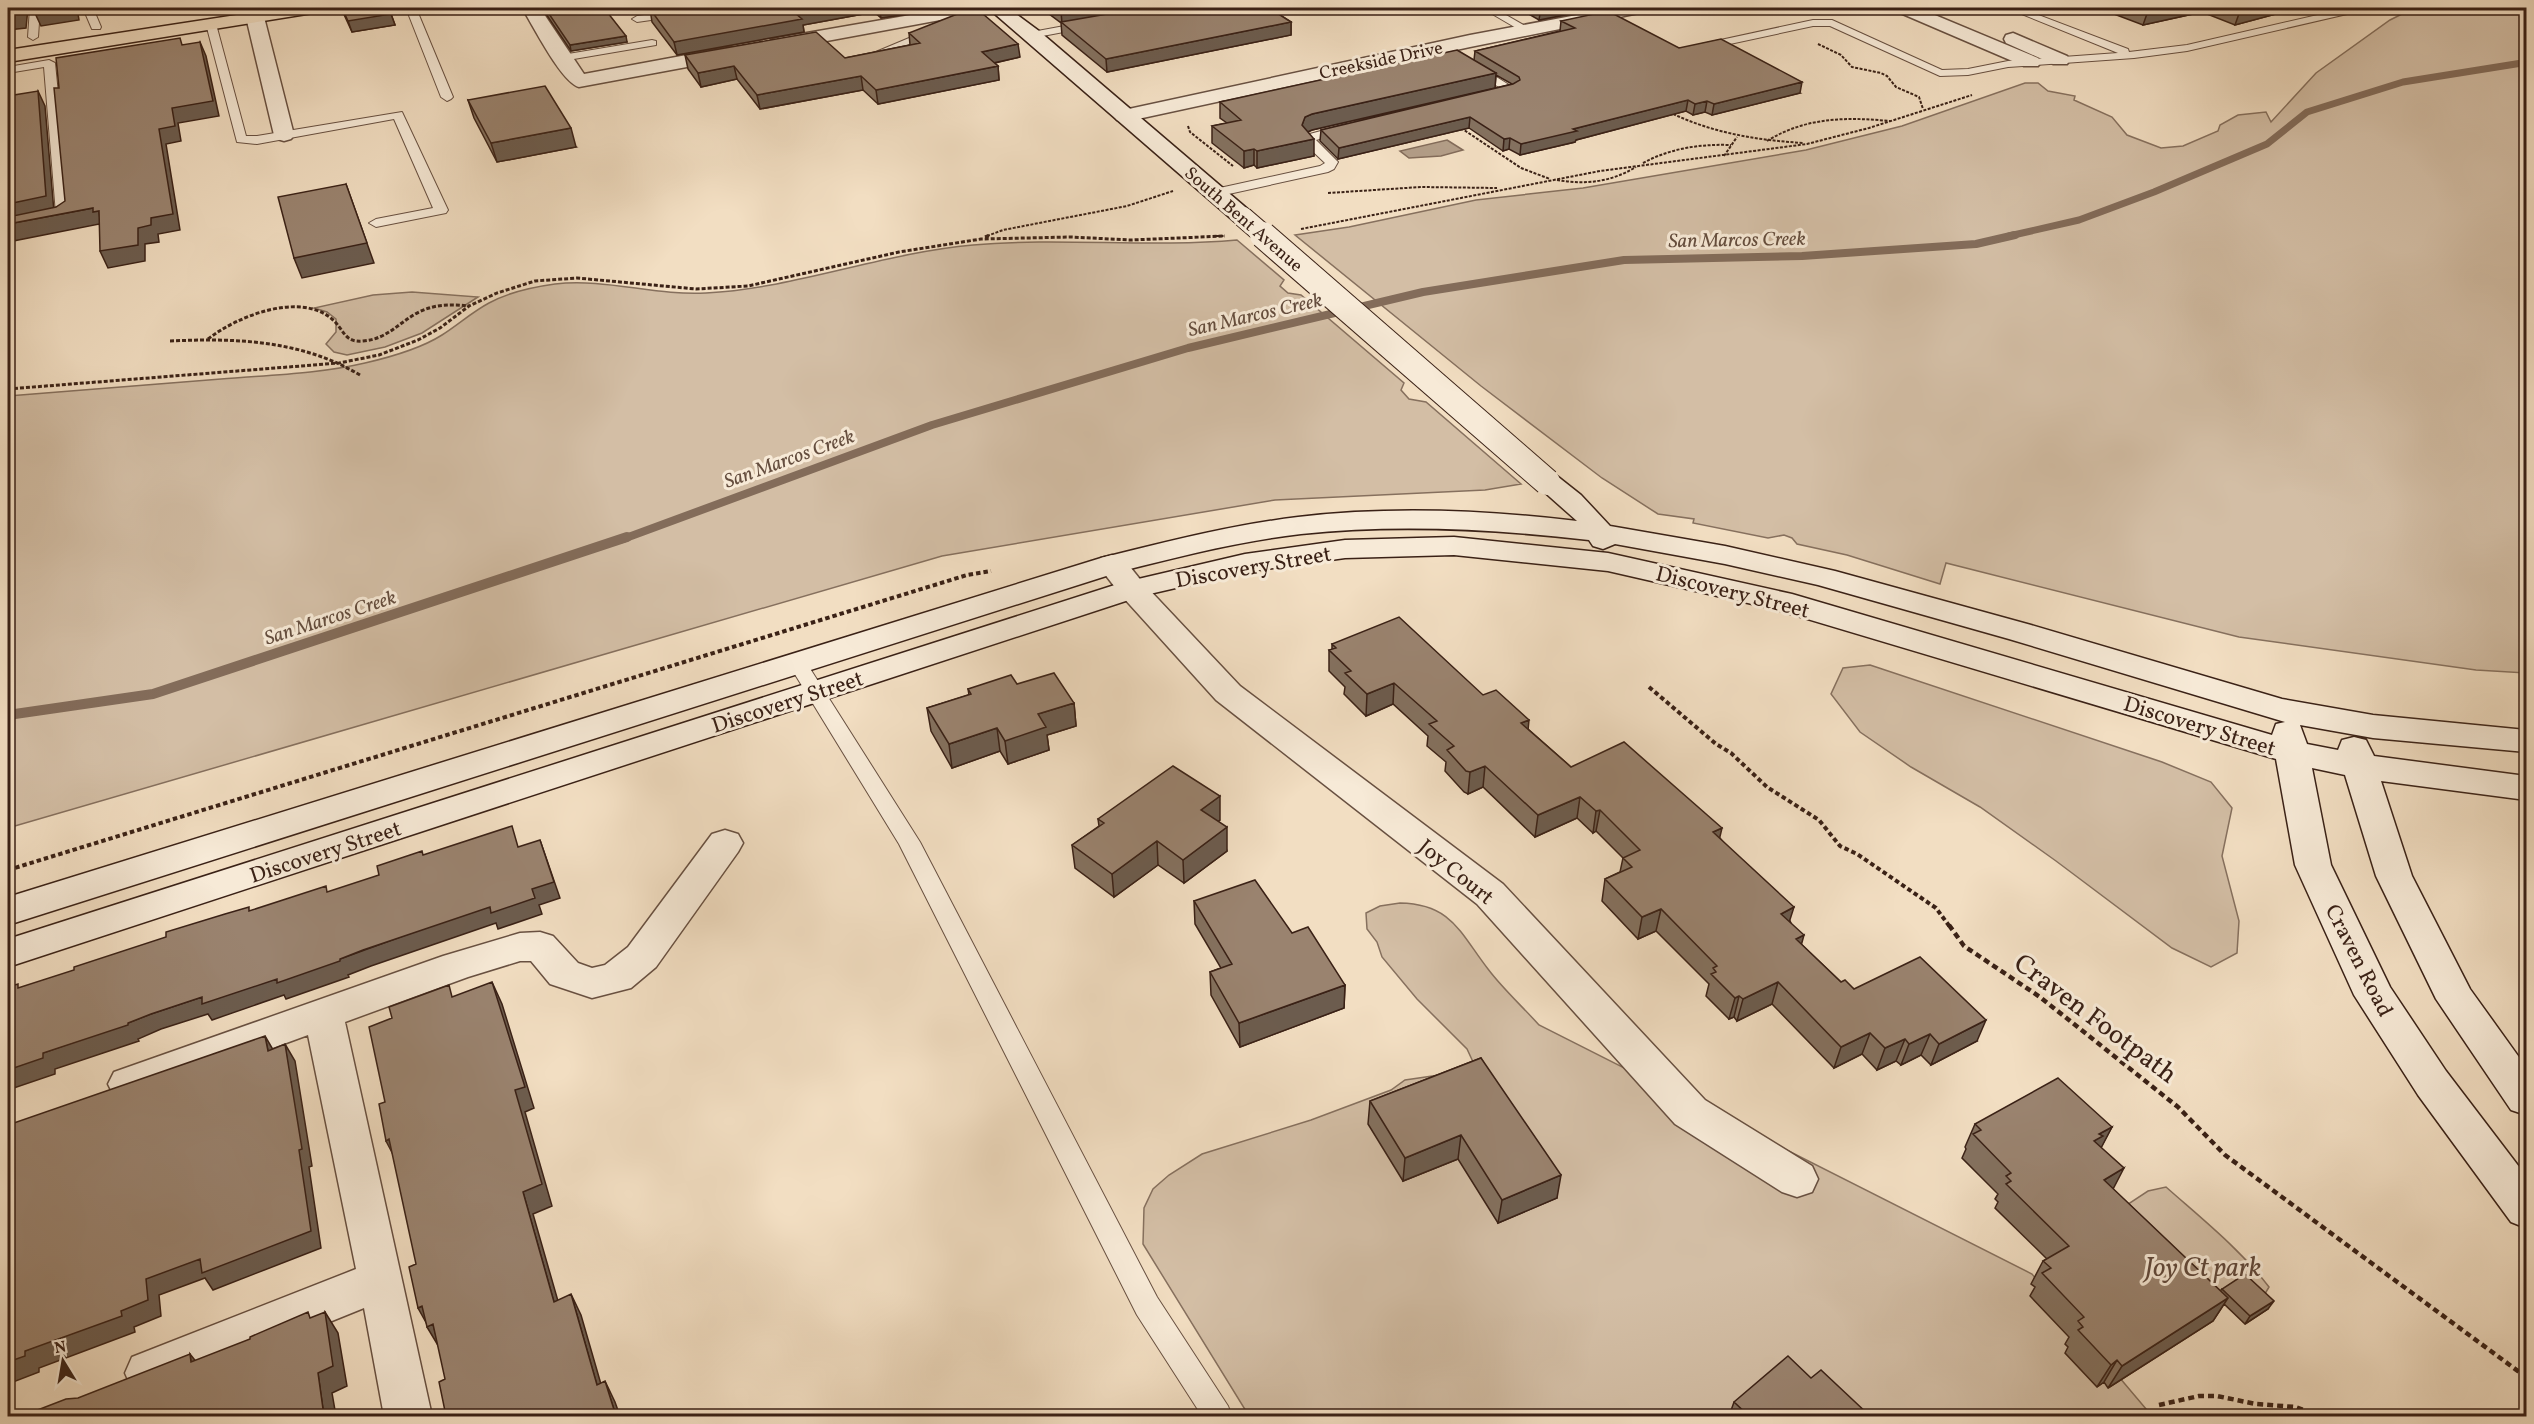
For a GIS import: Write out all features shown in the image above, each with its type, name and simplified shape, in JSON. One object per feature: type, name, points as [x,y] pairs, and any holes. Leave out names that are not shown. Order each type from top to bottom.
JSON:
[{"type":"main road","points":[[8,41],[220,8]]},
{"type":"main road","points":[[8,56],[313,8]]},
{"type":"street","points":[[531,8],[579,81],[972,8]]},
{"type":"street","name":"South Bent Avenue","points":[[997,8],[1032,35],[1215,193],[1238,226],[1547,482],[1605,547]]},
{"type":"street","name":"Creekside Drive","points":[[1124,116],[1452,55],[1527,30],[1639,8]]},
{"type":"street","points":[[1904,8],[2031,62]]},
{"type":"street","points":[[1945,8],[2060,60]]},
{"type":"street","points":[[255,17],[284,135]]},
{"type":"street","name":"Discovery Street","points":[[8,912],[797,663],[1122,577],[1345,549],[1454,546],[1605,547],[1793,569],[1965,616],[2283,710],[2347,723],[2526,741]]},
{"type":"street","name":"Discovery Street","points":[[1605,547],[2292,752],[2359,766],[2526,789]]},
{"type":"street","name":"Discovery Street","points":[[8,953],[815,692],[1122,577]]},
{"type":"street","name":"Joy Court","points":[[1122,577],[1228,693],[1490,894],[1690,1112],[1797,1179]]},
{"type":"street","name":"Craven Road","points":[[2283,710],[2313,865],[2374,995],[2432,1083],[2526,1209]]},
{"type":"street","points":[[2347,723],[2394,876],[2456,999],[2526,1098]]},
{"type":"street","points":[[98,1094],[457,966],[520,947],[540,946],[564,974],[592,983],[617,977],[642,957],[725,843]]},
{"type":"street","points":[[324,1015],[408,1416]]},
{"type":"street","points":[[116,1386],[381,1280]]},
{"type":"lane","points":[[33,37],[34,8]]},
{"type":"lane","points":[[88,8],[96,27]]},
{"type":"lane","points":[[411,8],[447,97]]},
{"type":"lane","points":[[628,8],[647,35]]},
{"type":"lane","points":[[562,58],[647,35],[714,8]]},
{"type":"lane","points":[[877,54],[967,18],[972,8]]},
{"type":"lane","points":[[1486,8],[1527,30]]},
{"type":"lane","points":[[2012,8],[2134,55]]},
{"type":"lane","points":[[1690,50],[1822,22],[1842,27],[1940,73],[1968,72],[2031,62],[2134,55],[2187,48],[2360,8]]},
{"type":"lane","points":[[1607,14],[1628,25]]},
{"type":"lane","points":[[1032,35],[1101,22]]},
{"type":"lane","points":[[211,24],[240,139],[257,140],[398,115],[441,210],[376,223]]},
{"type":"lane","points":[[1452,55],[1511,90],[1492,94]]},
{"type":"lane","points":[[8,70],[49,63],[63,217],[8,228]]},
{"type":"lane","points":[[1215,193],[1324,169],[1332,162],[1310,142],[1310,138],[1361,124]]},
{"type":"lane","points":[[797,663],[909,842],[1147,1306],[1218,1416]]},
{"type":"path","points":[[1815,43],[1841,56],[1852,67],[1887,75],[1896,87],[1919,97],[1923,109]]},
{"type":"path","points":[[1297,230],[1359,220],[1553,179],[1639,165],[1810,144],[1892,121],[1973,94]]},
{"type":"path","points":[[1667,111],[1695,125],[1737,137],[1810,144]]},
{"type":"path","points":[[1767,141],[1778,133],[1812,122],[1852,119],[1892,121]]},
{"type":"path","points":[[1458,126],[1521,168],[1553,179],[1571,182],[1602,182],[1621,177],[1654,157],[1684,147],[1731,145]]},
{"type":"path","points":[[1724,156],[1737,137]]},
{"type":"path","points":[[1318,194],[1421,187],[1502,189]]},
{"type":"path","points":[[981,238],[1003,230],[1126,206],[1176,190]]},
{"type":"path","points":[[8,389],[207,372],[297,368],[379,355],[440,328],[469,306],[497,293],[535,281],[577,278],[696,289],[748,286],[899,252],[981,238],[1071,237],[1131,240],[1238,226]]},
{"type":"path","points":[[208,339],[217,331],[244,317],[281,308],[305,308],[325,314],[333,320],[345,339],[354,342],[373,340],[389,335],[411,317],[427,308],[444,304],[469,306]]},
{"type":"path","points":[[170,341],[208,339],[288,346],[345,365],[360,375]]},
{"type":"path","name":"Craven Footpath","points":[[1649,687],[1716,744],[1731,753],[1767,787],[1819,820],[1840,846],[1857,854],[1936,908],[1964,946],[2089,1035],[2104,1050],[2178,1107],[2225,1155],[2425,1302],[2489,1346],[2526,1377]]},
{"type":"path","points":[[8,870],[524,712]]},
{"type":"path","points":[[2159,1405],[2199,1396],[2217,1395],[2256,1404],[2295,1407],[2320,1416]]},
{"type":"green space","points":[[2414,8],[2526,8],[2526,673],[2476,670],[2239,637],[1946,563],[1940,584],[1847,555],[1797,544],[1792,538],[1784,535],[1768,538],[1693,523],[1694,519],[1658,514],[1602,478],[1481,386],[1295,235],[1349,227],[1476,200],[1583,188],[1806,150],[1902,126],[2025,83],[2038,83],[2048,91],[2075,96],[2074,100],[2112,117],[2127,135],[2161,148],[2183,146],[2218,131],[2220,125],[2238,115],[2266,112],[2271,122],[2316,73],[2390,20]]},
{"type":"green space","points":[[1237,240],[1284,280],[1280,286],[1288,293],[1301,295],[1404,383],[1401,390],[1409,399],[1426,402],[1521,484],[1485,490],[1275,500],[942,556],[8,828],[8,396],[293,374],[347,367],[385,358],[433,340],[497,299],[521,290],[555,284],[593,283],[668,292],[706,293],[773,285],[906,255],[973,245]]},
{"type":"green space","points":[[412,292],[478,297],[422,333],[385,347],[347,355],[334,352],[326,344],[336,332],[336,319],[327,312],[314,308],[373,295]]},
{"type":"green space","points":[[1870,665],[2162,762],[2211,782],[2232,808],[2222,856],[2239,921],[2237,953],[2211,967],[2172,948],[1980,807],[1911,767],[1860,732],[1831,694],[1843,668]]},
{"type":"green space","points":[[1400,903],[1432,909],[1453,923],[1494,976],[1539,1025],[2032,1274],[2152,1416],[1249,1416],[1143,1244],[1144,1208],[1153,1189],[1169,1175],[1202,1154],[1311,1120],[1391,1090],[1405,1080],[1453,1073],[1474,1064],[1467,1049],[1417,999],[1382,957],[1377,942],[1367,929],[1366,913],[1380,906]]},
{"type":"green space","name":"Joy Ct park","points":[[2166,1187],[2220,1234],[2258,1273],[2269,1287],[2262,1299],[2210,1301],[2116,1212],[2148,1191]]},
{"type":"shaded area","points":[[1447,140],[1463,150],[1441,156],[1409,158],[1400,151]]},
{"type":"building","points":[[8,8],[20,8],[20,13],[8,15]]},
{"type":"building","points":[[35,8],[57,8],[34,11]]},
{"type":"building","points":[[342,8],[388,8],[391,14],[348,21]]},
{"type":"building","points":[[545,8],[604,8],[626,36],[570,45]]},
{"type":"building","points":[[826,8],[795,13],[802,19],[674,42],[650,9]]},
{"type":"building","points":[[976,8],[1018,44],[982,52],[998,66],[876,90],[861,76],[757,95],[734,66],[698,73],[685,55],[816,32],[845,58],[920,43],[909,33]]},
{"type":"building","points":[[1056,8],[1084,8],[1061,12]]},
{"type":"building","points":[[1142,8],[1269,8],[1291,22],[1106,59],[1061,22]]},
{"type":"building","points":[[1608,11],[1679,48],[1721,39],[1802,82],[1714,104],[1707,101],[1695,104],[1688,100],[1521,144],[1510,138],[1504,139],[1470,117],[1339,148],[1321,130],[1513,84],[1520,80],[1519,77],[1475,51],[1575,28],[1561,21]]},
{"type":"building","points":[[180,38],[182,45],[200,42],[213,101],[172,108],[175,126],[159,129],[173,214],[151,218],[151,225],[138,228],[138,245],[100,251],[99,211],[93,212],[93,208],[8,224],[8,217],[56,207],[65,201],[54,88],[59,88],[56,58]]},
{"type":"building","points":[[1457,50],[1496,73],[1312,114],[1305,117],[1302,125],[1314,139],[1257,151],[1254,149],[1244,151],[1212,126],[1241,120],[1220,102]]},
{"type":"building","points":[[545,86],[571,128],[491,143],[468,100]]},
{"type":"building","points":[[38,91],[46,196],[8,204],[8,96]]},
{"type":"building","points":[[346,184],[367,243],[294,258],[278,197]]},
{"type":"building","points":[[1399,617],[1483,695],[1496,690],[1529,720],[1521,723],[1571,767],[1624,742],[1722,828],[1713,832],[1794,907],[1781,914],[1804,935],[1796,939],[1841,982],[1845,980],[1854,989],[1920,957],[1986,1020],[1939,1044],[1930,1034],[1909,1044],[1905,1039],[1885,1048],[1870,1033],[1841,1047],[1778,982],[1743,999],[1739,996],[1735,998],[1711,974],[1716,972],[1713,968],[1717,966],[1661,909],[1642,917],[1605,879],[1632,867],[1623,858],[1640,850],[1600,810],[1596,811],[1580,797],[1538,815],[1485,766],[1470,772],[1466,771],[1447,750],[1454,746],[1429,724],[1437,721],[1394,683],[1367,694],[1345,673],[1351,671],[1329,650],[1336,648],[1332,644]]},
{"type":"building","points":[[1054,673],[1074,703],[1038,714],[1046,727],[1005,741],[997,728],[949,744],[927,708],[971,694],[968,689],[1011,675],[1017,684]]},
{"type":"building","points":[[1173,766],[1220,796],[1201,810],[1227,827],[1183,860],[1157,841],[1112,874],[1072,845],[1104,823],[1098,819]]},
{"type":"building","points":[[512,826],[518,847],[540,840],[554,882],[532,889],[535,898],[491,913],[490,907],[363,950],[340,959],[340,961],[277,983],[277,979],[202,1004],[202,997],[151,1014],[128,1023],[128,1025],[43,1053],[43,1058],[8,1070],[8,987],[18,984],[18,988],[74,970],[74,967],[166,937],[166,932],[225,914],[249,907],[249,911],[326,886],[327,892],[379,875],[377,866],[422,851],[423,855]]},
{"type":"building","points":[[1255,880],[1292,933],[1308,927],[1345,985],[1239,1023],[1210,972],[1232,964],[1194,901]]},
{"type":"building","points":[[492,982],[525,1087],[515,1090],[542,1184],[523,1192],[554,1302],[571,1294],[597,1385],[605,1381],[616,1416],[446,1416],[439,1382],[445,1379],[433,1324],[427,1327],[422,1306],[418,1308],[409,1267],[416,1264],[389,1139],[386,1141],[379,1104],[385,1102],[369,1027],[392,1018],[389,1007],[449,985],[452,997]]},
{"type":"building","points":[[265,1036],[268,1051],[285,1044],[302,1149],[299,1150],[311,1231],[202,1273],[200,1259],[146,1279],[148,1300],[121,1311],[122,1316],[25,1351],[25,1356],[8,1362],[8,1125]]},
{"type":"building","points":[[1481,1058],[1561,1175],[1502,1200],[1461,1135],[1405,1158],[1370,1101]]},
{"type":"building","points":[[2058,1078],[2112,1127],[2099,1134],[2103,1136],[2094,1141],[2124,1168],[2104,1180],[2228,1298],[2122,1366],[2117,1360],[2111,1365],[2078,1330],[2083,1327],[2078,1321],[2084,1317],[2042,1273],[2051,1268],[2043,1261],[2069,1246],[2006,1184],[2011,1181],[2006,1176],[2011,1173],[1973,1134],[1981,1130],[1975,1124]]},
{"type":"building","points":[[2245,1274],[2274,1301],[2250,1316],[2222,1289]]},
{"type":"building","points":[[308,1312],[310,1318],[325,1312],[333,1366],[318,1373],[324,1416],[22,1416],[66,1399],[78,1398],[190,1354],[191,1362],[250,1339],[250,1337]]},
{"type":"building","points":[[1788,1356],[1811,1378],[1821,1370],[1870,1416],[1749,1416],[1734,1402]]},
{"type":"waterway","name":"San Marcos Creek","points":[[2009,236],[2079,220],[2154,192],[2267,144],[2307,112],[2403,82],[2522,63],[2526,59]]},
{"type":"waterway","name":"San Marcos Creek","points":[[623,539],[932,425],[1188,348],[1423,292],[1624,260],[1802,256],[1976,244],[2015,235]]},
{"type":"waterway","name":"San Marcos Creek","points":[[8,715],[153,694],[627,537]]}]
